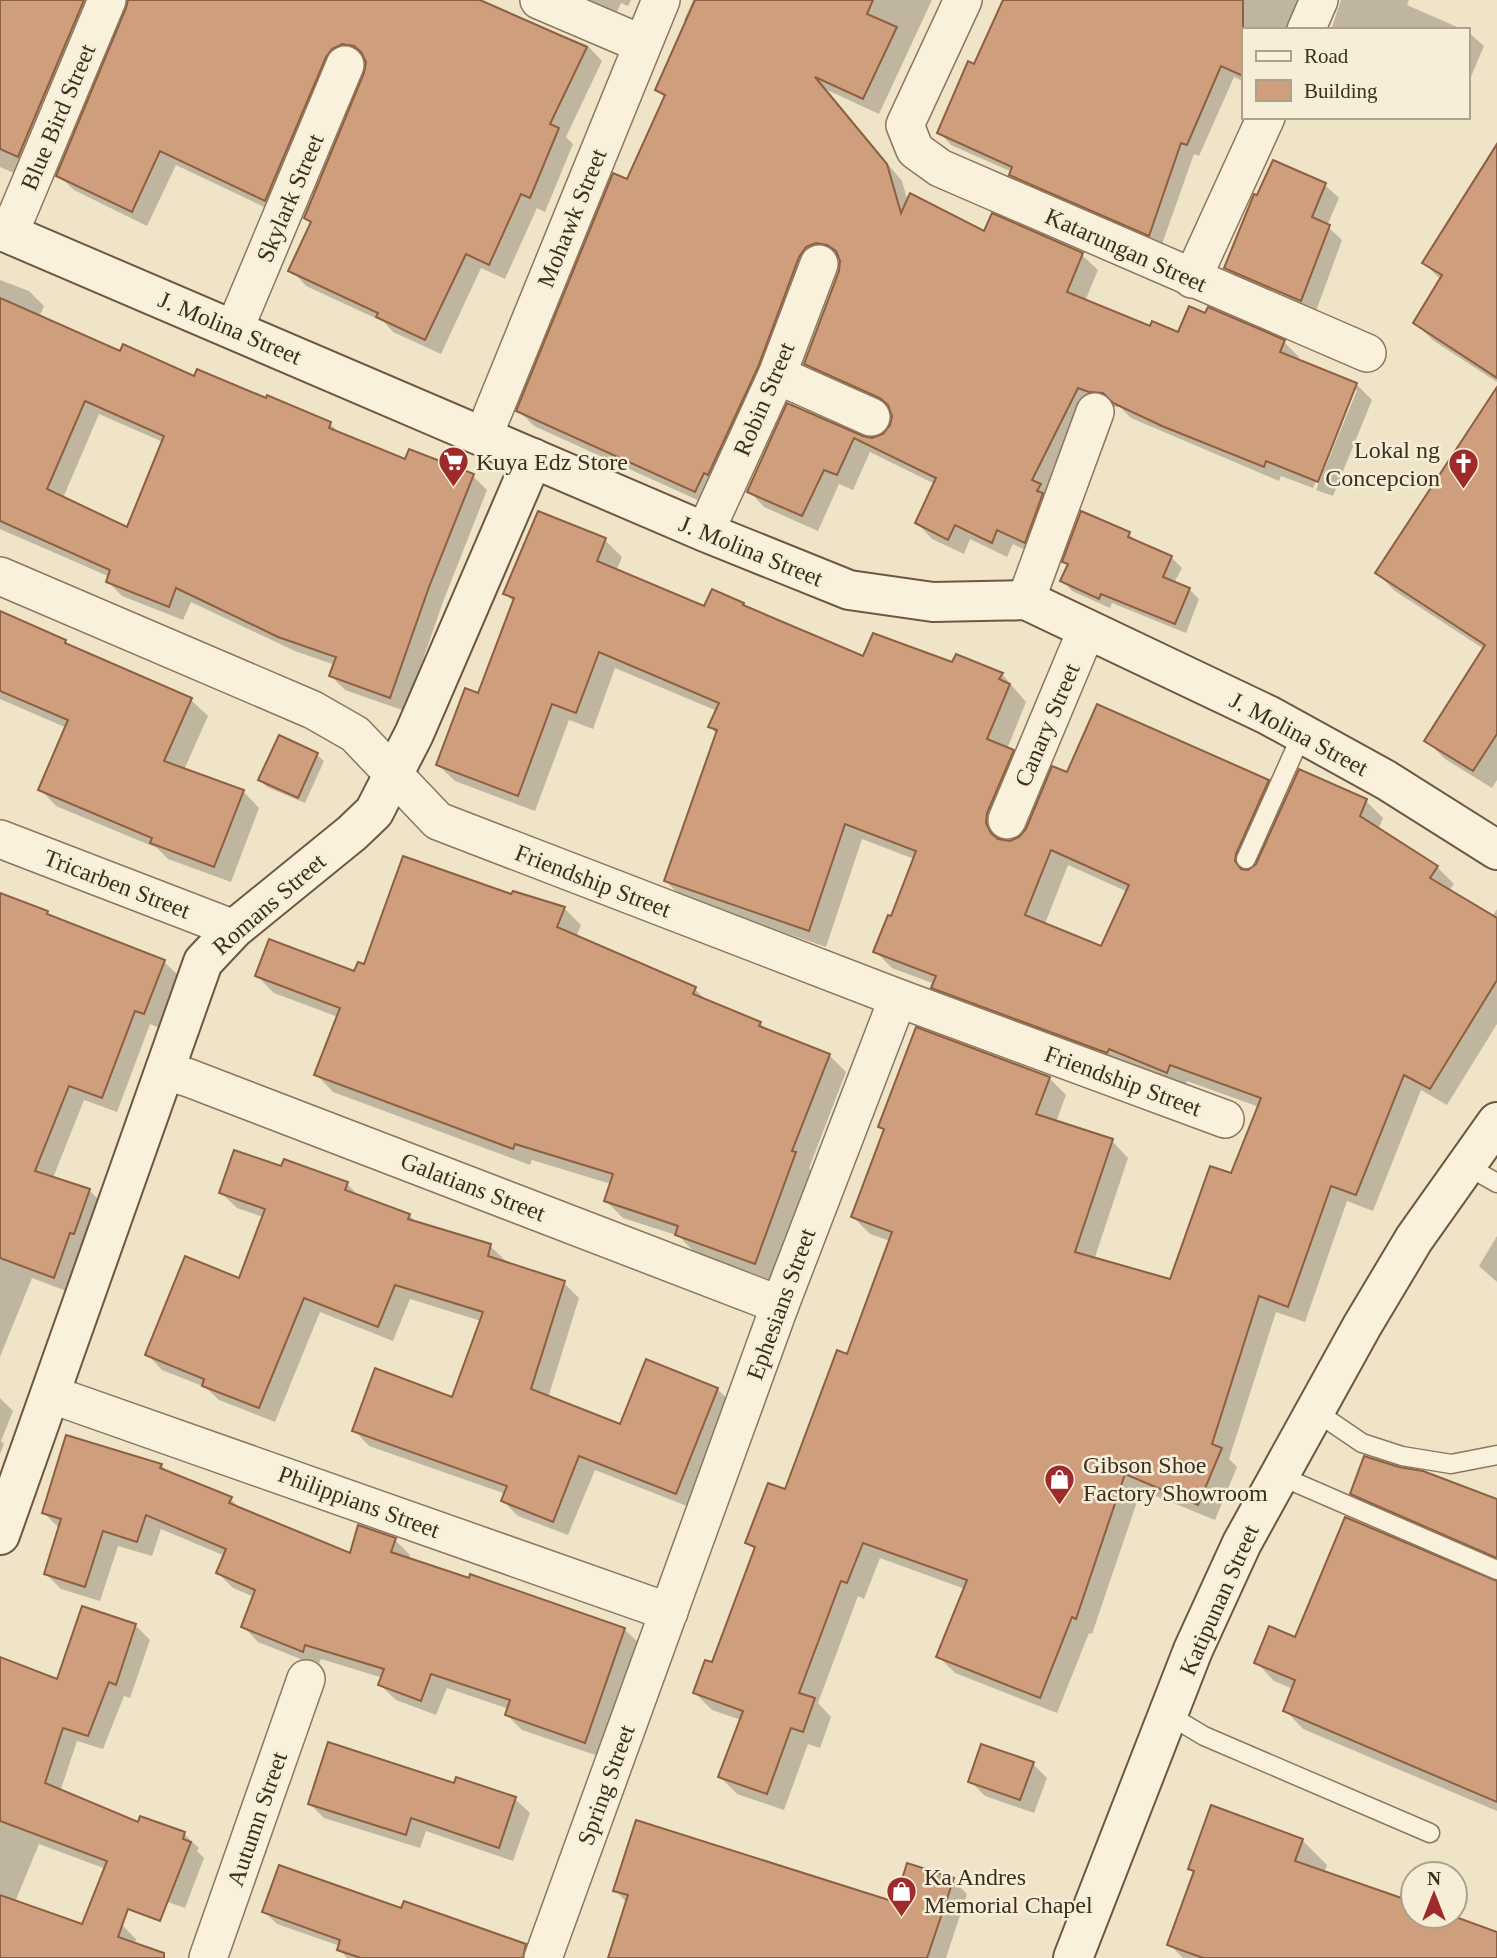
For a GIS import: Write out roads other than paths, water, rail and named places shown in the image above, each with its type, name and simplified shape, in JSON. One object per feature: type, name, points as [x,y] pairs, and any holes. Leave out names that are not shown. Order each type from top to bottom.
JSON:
[{"type":"street","name":"Blue Bird Street","points":[[5,232],[107,0]]},
{"type":"street","points":[[540,0],[642,44]]},
{"type":"street","name":"Mohawk Street","points":[[484,437],[661,0]]},
{"type":"street","name":"Katarungan Street","points":[[963,0],[905,125],[915,150],[940,169],[1367,353]]},
{"type":"street","points":[[1307,28],[1320,0]]},
{"type":"street","name":"Skylark Street","points":[[234,330],[345,65]]},
{"type":"street","points":[[1192,279],[1265,119]]},
{"type":"street","name":"J. Molina Street","points":[[5,232],[705,533],[849,590],[933,602],[1026,600],[1269,715],[1386,780],[1497,850]]},
{"type":"street","name":"Robin Street","points":[[705,533],[777,374],[819,264]]},
{"type":"street","points":[[777,374],[871,417]]},
{"type":"street","points":[[1026,600],[1095,412]]},
{"type":"street","name":"Romans Street","points":[[0,1535],[203,962],[234,929],[374,812],[394,776],[533,458]]},
{"type":"street","name":"Friendship Street","points":[[0,576],[313,710],[355,733],[438,821],[898,998],[1225,1119]]},
{"type":"street","name":"Canary Street","points":[[1007,821],[1087,629]]},
{"type":"street","name":"Tricarben Street","points":[[0,839],[234,929]]},
{"type":"street","name":"Ephesians Street","points":[[668,1612],[780,1305],[898,998]]},
{"type":"street","name":"Galatians Street","points":[[166,1071],[780,1305]]},
{"type":"street","name":"Katipunan Street","points":[[1073,1958],[1209,1611],[1279,1475],[1414,1239],[1482,1174],[1497,1122]]},
{"type":"street","name":"Philippians Street","points":[[50,1394],[668,1612]]},
{"type":"street","name":"Spring Street","points":[[543,1958],[668,1612]]},
{"type":"street","name":"Autumn Street","points":[[208,1958],[306,1679]]},
{"type":"lane","points":[[1246,859],[1302,733]]},
{"type":"lane","points":[[1315,1411],[1362,1443],[1402,1456],[1451,1464],[1497,1455]]},
{"type":"lane","points":[[1279,1475],[1497,1570]]},
{"type":"lane","points":[[1169,1715],[1205,1736],[1430,1833]]},
{"type":"place","name":"Kuya Edz Store","points":[[453,489]]},
{"type":"place","name":"Lokal ng Concepcion","points":[[1463,491]]},
{"type":"place","name":"Gibson Shoe Factory Showroom","points":[[1060,1506]]},
{"type":"place","name":"Ka Andres Memorial Chapel","points":[[901,1918]]}]
